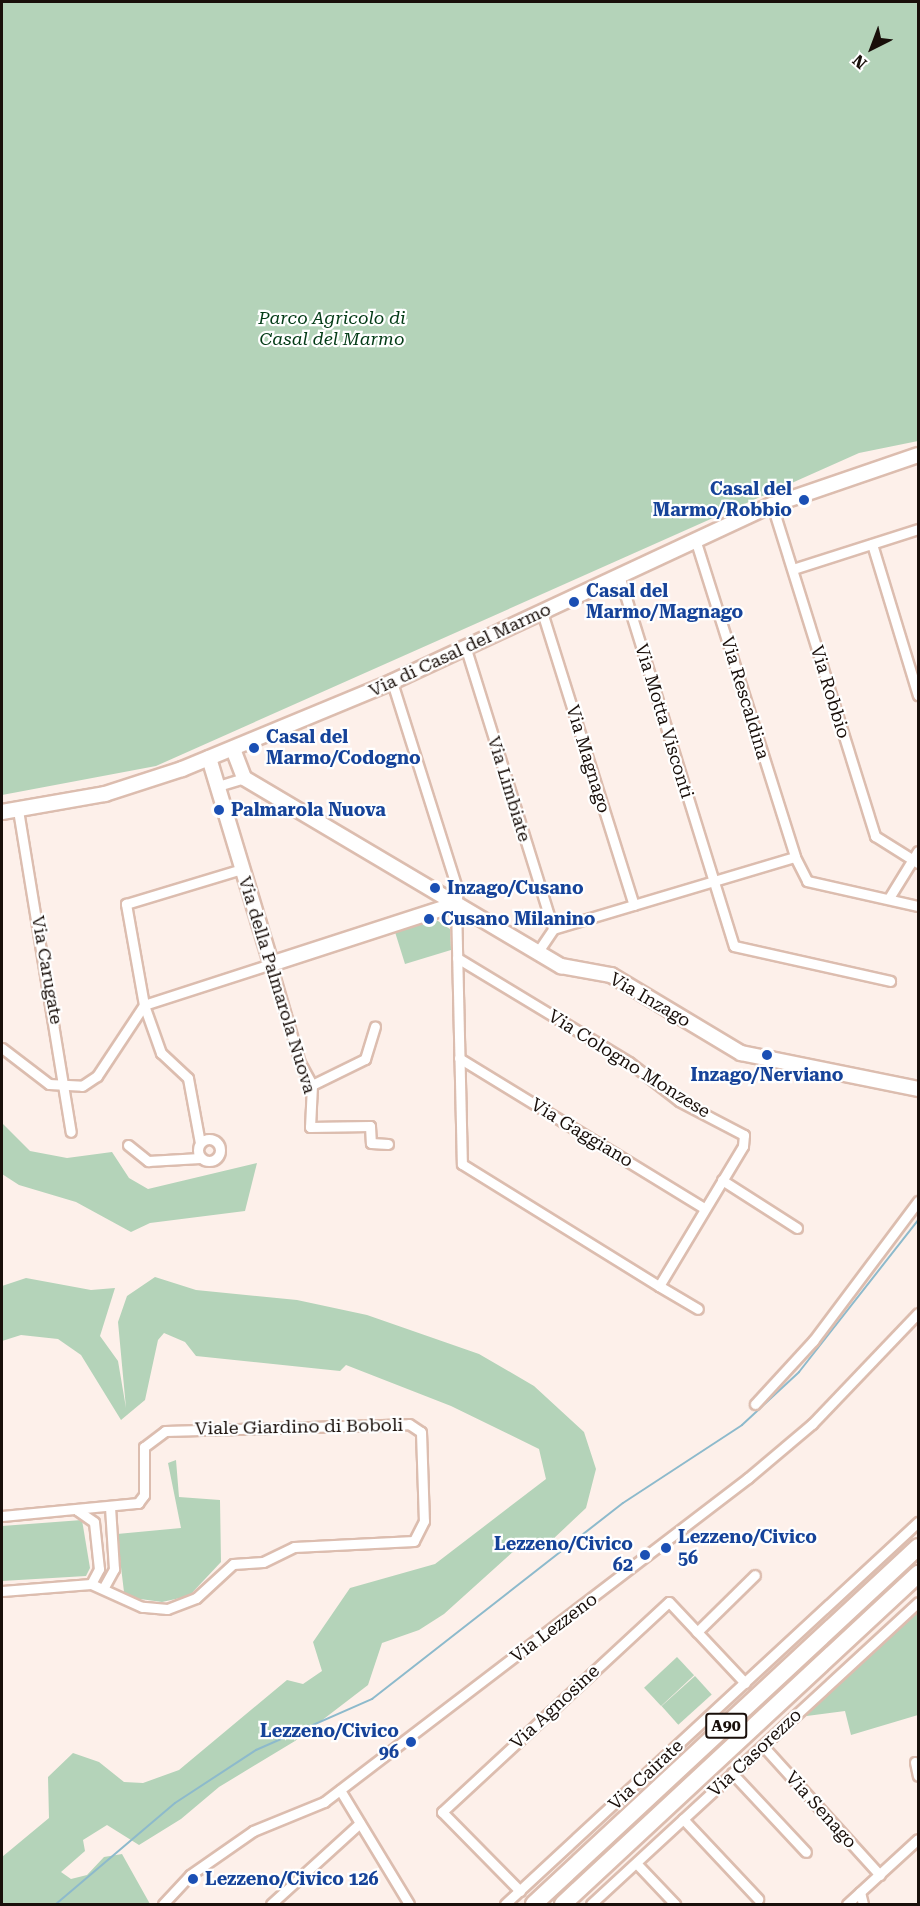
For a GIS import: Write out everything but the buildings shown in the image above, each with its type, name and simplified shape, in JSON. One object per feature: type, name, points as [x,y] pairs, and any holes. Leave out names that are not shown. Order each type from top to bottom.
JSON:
[{"type":"highway","name":"A90","points":[[534,1905],[918,1547]]},
{"type":"highway","name":"A90","points":[[563,1905],[918,1574]]},
{"type":"street","name":"Via di Casal del Marmo","points":[[210,758],[466,649],[695,539],[772,505],[918,455]]},
{"type":"street","name":"Via Robbio","points":[[772,505],[874,836],[915,862]]},
{"type":"street","points":[[793,569],[918,529]]},
{"type":"street","name":"Via Rescaldina","points":[[695,539],[795,857],[806,880],[889,898]]},
{"type":"street","points":[[873,544],[918,695]]},
{"type":"street","name":"Via Motta Visconti","points":[[619,575],[737,949],[890,981]]},
{"type":"street","name":"Via Magnago","points":[[542,612],[634,905]]},
{"type":"street","name":"Via Limbiate","points":[[466,649],[553,929]]},
{"type":"street","points":[[392,682],[457,886],[459,1058],[464,1168],[698,1309]]},
{"type":"street","points":[[218,786],[244,778],[233,749]]},
{"type":"street","points":[[2,812],[116,792],[210,758]]},
{"type":"street","name":"Via della Palmarola Nuova","points":[[210,758],[300,1062],[312,1085],[310,1127],[370,1126],[371,1143],[388,1144]]},
{"type":"street","name":"Via Inzago","points":[[244,778],[537,953],[566,968],[611,975],[741,1053],[918,1089]]},
{"type":"street","name":"Via Carugate","points":[[18,810],[67,1088],[71,1131]]},
{"type":"street","points":[[918,851],[915,862],[889,898],[918,906]]},
{"type":"street","points":[[537,953],[553,929],[795,857]]},
{"type":"street","points":[[200,1158],[200,1143],[188,1078],[161,1053],[144,1005],[126,904],[242,869]]},
{"type":"street","points":[[2,1048],[44,1082],[67,1088],[82,1086],[97,1076],[144,1005],[456,904]]},
{"type":"street","name":"Via Cologno Monzese","points":[[457,958],[629,1062],[679,1101],[741,1132],[745,1142],[659,1286]]},
{"type":"street","points":[[312,1085],[364,1060],[375,1026]]},
{"type":"street","name":"Via Gaggiano","points":[[459,1058],[704,1208]]},
{"type":"street","points":[[129,1145],[148,1161],[200,1158],[214,1161],[220,1152],[214,1140],[200,1143]]},
{"type":"street","points":[[722,1180],[797,1228]]},
{"type":"street","points":[[756,1404],[807,1348],[918,1201]]},
{"type":"street","name":"Via Lezzeno","points":[[163,1905],[189,1875],[253,1831],[320,1804],[340,1790],[788,1446],[918,1313]]},
{"type":"street","name":"Viale Giardino di Boboli","points":[[2,1516],[135,1504],[143,1498],[143,1452],[160,1432],[409,1424],[422,1434],[424,1521],[414,1541],[294,1547],[263,1562],[233,1564],[196,1598],[167,1609],[142,1607],[105,1587]]},
{"type":"street","points":[[2,1591],[91,1584],[105,1587],[114,1569],[110,1507]]},
{"type":"street","points":[[77,1511],[94,1522],[99,1569],[91,1584]]},
{"type":"street","name":"Via Cairate","points":[[505,1905],[918,1522]]},
{"type":"street","points":[[697,1632],[755,1575]]},
{"type":"street","name":"Via Agnosine","points":[[520,1891],[442,1812],[669,1602],[745,1683]]},
{"type":"street","name":"Via Casorezzo","points":[[591,1905],[918,1602]]},
{"type":"street","name":"Via Senago","points":[[763,1746],[880,1875]]},
{"type":"street","points":[[915,1762],[918,1776]]},
{"type":"street","points":[[732,1773],[806,1852]]},
{"type":"street","points":[[340,1790],[409,1905]]},
{"type":"street","points":[[683,1819],[758,1899]]},
{"type":"street","points":[[271,1905],[360,1823]]},
{"type":"street","points":[[847,1905],[918,1839]]},
{"type":"street","points":[[636,1863],[675,1905]]},
{"type":"street","points":[[860,1892],[863,1905]]},
{"type":"green space","name":"Parco Agricolo di Casal del Marmo","points":[[2,2],[918,2],[918,441],[859,453],[156,766],[2,795]]},
{"type":"green space","points":[[435,919],[450,929],[451,950],[405,964],[395,932]]},
{"type":"green space","points":[[2,1123],[30,1151],[67,1158],[112,1152],[129,1178],[148,1189],[257,1163],[245,1211],[150,1223],[131,1232],[76,1202],[19,1185],[2,1174]]},
{"type":"green space","points":[[155,1277],[196,1290],[297,1300],[367,1315],[479,1354],[534,1386],[584,1432],[596,1469],[586,1508],[551,1541],[516,1549],[444,1614],[419,1630],[382,1643],[368,1685],[295,1741],[219,1787],[181,1819],[139,1845],[107,1825],[83,1840],[85,1851],[61,1872],[71,1879],[87,1875],[104,1857],[122,1854],[150,1904],[2,1904],[2,1857],[49,1818],[48,1777],[73,1753],[99,1762],[124,1782],[143,1783],[179,1770],[287,1680],[303,1684],[322,1671],[313,1642],[350,1588],[435,1564],[546,1479],[539,1449],[451,1406],[346,1365],[340,1371],[196,1356],[185,1342],[164,1333],[158,1340],[145,1400],[121,1420],[81,1355],[58,1339],[21,1335],[2,1341],[2,1286],[26,1278],[91,1290],[115,1288],[100,1336],[118,1361],[126,1408],[118,1322],[127,1296]]},
{"type":"green space","points":[[176,1460],[179,1497],[220,1500],[221,1562],[189,1596],[162,1602],[133,1598],[124,1592],[117,1534],[181,1528],[168,1463]]},
{"type":"green space","points":[[82,1520],[90,1568],[86,1576],[2,1581],[2,1526]]},
{"type":"green space","points":[[918,1609],[918,1715],[851,1735],[845,1711],[799,1717]]},
{"type":"green space","points":[[677,1657],[694,1675],[661,1706],[644,1688]]},
{"type":"green space","points":[[695,1676],[712,1695],[678,1725],[662,1706]]},
{"type":"waterway","points":[[56,1904],[175,1803],[256,1750],[372,1699],[623,1503],[742,1425],[799,1372],[918,1220]]},
{"type":"place","name":"Casal del Marmo/Robbio","points":[[804,500]]},
{"type":"place","name":"Casal del Marmo/Magnago","points":[[574,602]]},
{"type":"place","name":"Casal del Marmo/Codogno","points":[[254,748]]},
{"type":"place","name":"Palmarola Nuova","points":[[219,810]]},
{"type":"place","name":"Inzago/Cusano","points":[[435,888]]},
{"type":"place","name":"Cusano Milanino","points":[[429,919]]},
{"type":"place","name":"Inzago/Nerviano","points":[[767,1055]]},
{"type":"place","name":"Lezzeno/Civico 56","points":[[666,1548]]},
{"type":"place","name":"Lezzeno/Civico 62","points":[[645,1555]]},
{"type":"place","name":"Lezzeno/Civico 96","points":[[411,1742]]},
{"type":"place","name":"Lezzeno/Civico 126","points":[[193,1879]]}]
